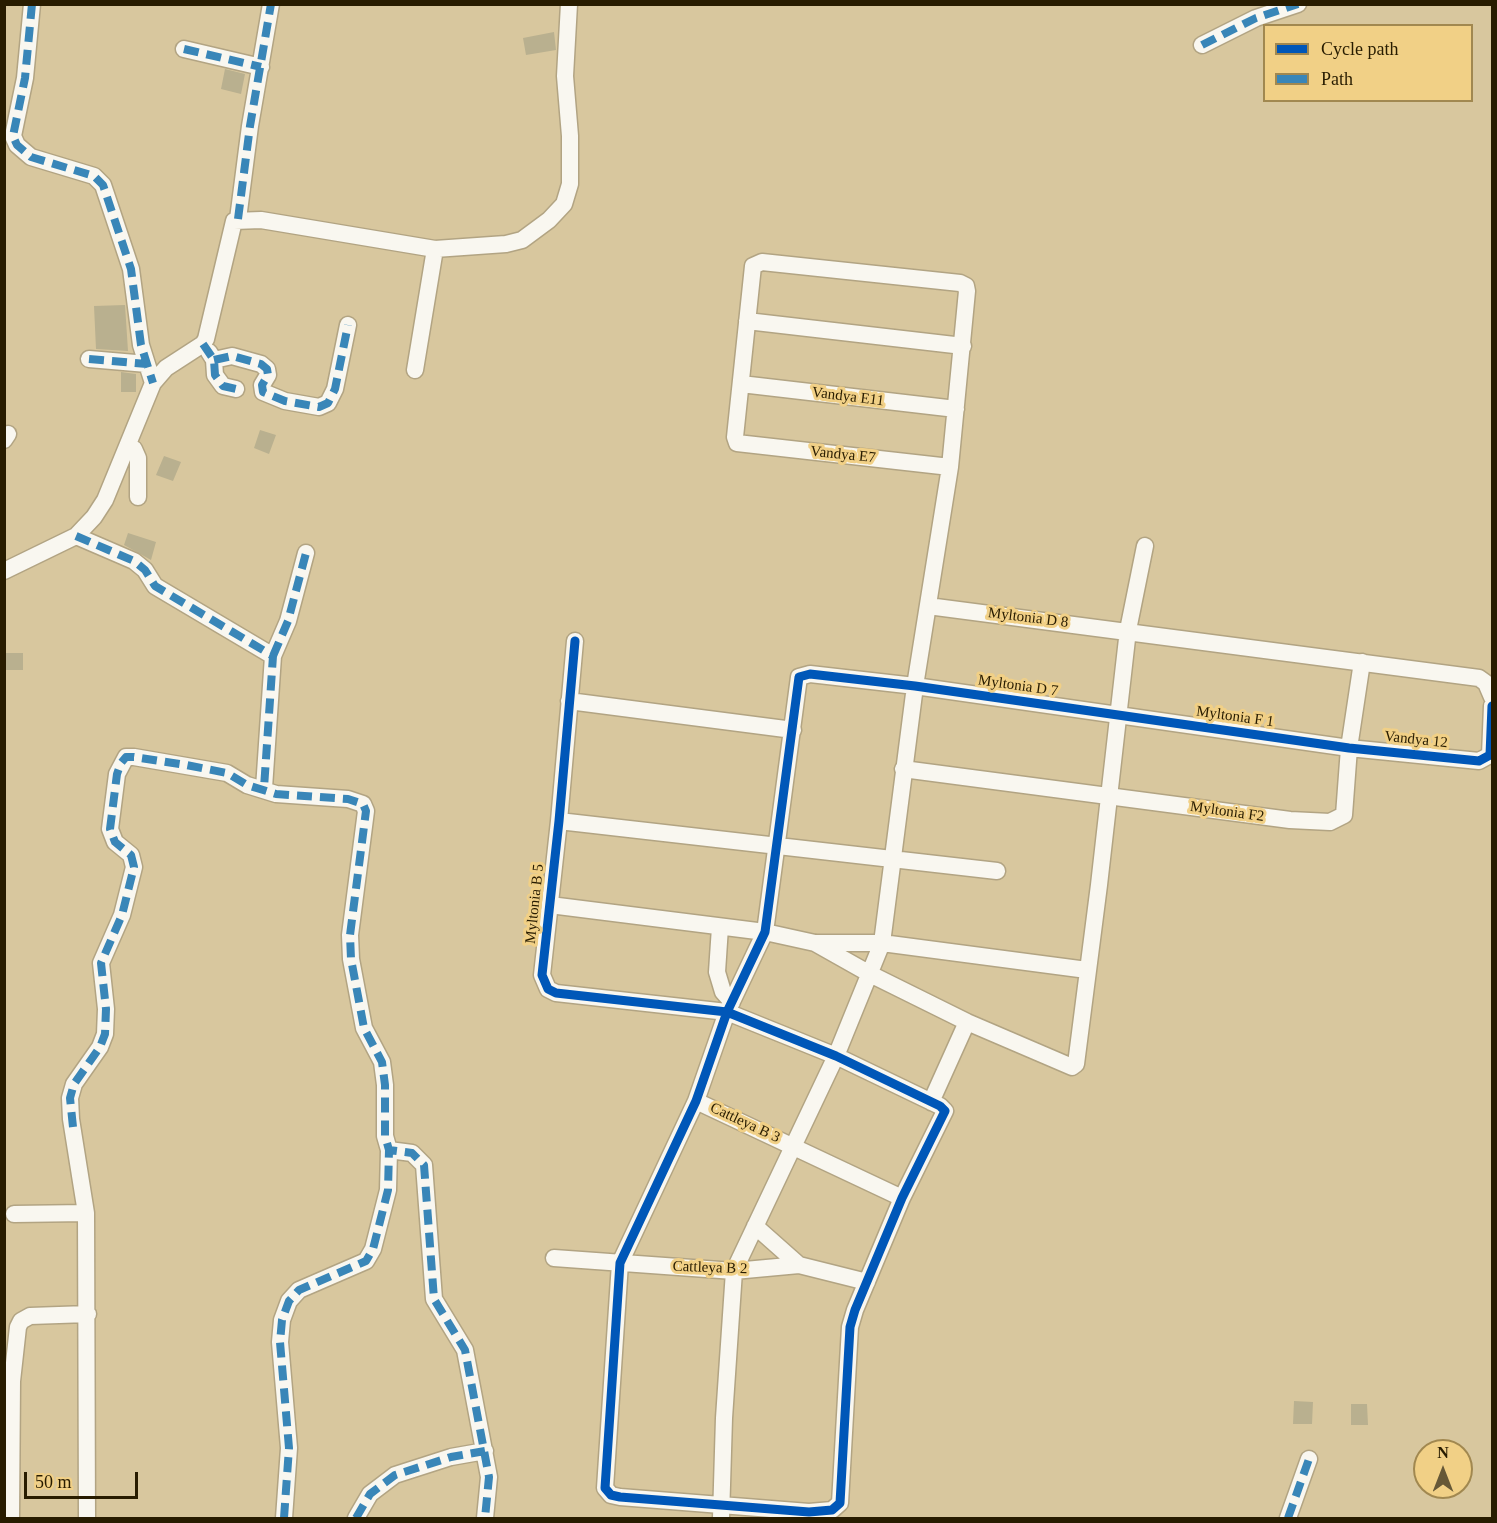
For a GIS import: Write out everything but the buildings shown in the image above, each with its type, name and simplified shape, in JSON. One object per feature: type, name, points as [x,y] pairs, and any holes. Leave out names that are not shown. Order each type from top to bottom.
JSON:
[{"type":"street","points":[[32,4],[25,78],[12,136],[16,145],[31,157],[94,176],[103,185],[110,198],[131,269],[147,364],[153,383]]},
{"type":"street","points":[[238,219],[250,126],[271,4]]},
{"type":"street","points":[[4,571],[76,536],[105,500],[153,383],[166,368],[203,344],[232,224],[238,219],[261,220],[435,249],[477,248],[522,240],[549,220],[564,204],[570,184],[571,159],[565,76],[569,4]]},
{"type":"street","points":[[1202,45],[1268,20],[1298,4]]},
{"type":"street","points":[[184,50],[261,67]]},
{"type":"street","points":[[415,370],[435,249]]},
{"type":"street","points":[[722,1511],[724,1418],[734,1271],[836,1056],[882,943],[903,769],[950,466],[963,346],[966,286],[960,283],[762,262],[753,266],[741,384]]},
{"type":"street","points":[[747,321],[963,346]]},
{"type":"street","points":[[213,360],[232,356],[261,364],[267,369],[268,375],[262,385],[263,392],[285,400],[319,407],[328,403],[335,388],[348,325]]},
{"type":"street","points":[[203,344],[213,360],[215,375],[223,386],[236,389]]},
{"type":"street","points":[[89,359],[147,364]]},
{"type":"street","name":"Vandya E11","points":[[741,384],[956,409]]},
{"type":"street","name":"Vandya E7","points":[[741,384],[736,442],[950,466]]},
{"type":"street","points":[[128,446],[134,449],[138,459],[138,497]]},
{"type":"street","points":[[76,536],[134,561],[145,570],[155,586],[273,656]]},
{"type":"street","points":[[816,943],[870,974],[967,1022],[1072,1067],[1076,1064],[1128,630],[1145,546]]},
{"type":"street","points":[[264,788],[273,656],[288,621],[306,553]]},
{"type":"street","name":"Myltonia D 8","points":[[928,606],[1128,630],[1479,678],[1486,683],[1492,697]]},
{"type":"street","name":"Myltonia B 5","points":[[575,640],[559,821],[542,975],[548,989],[556,993],[729,1007]]},
{"type":"street","points":[[1349,748],[1362,662]]},
{"type":"street","name":"Myltonia D 7","points":[[620,1263],[696,1101],[729,1007],[765,932],[793,730],[797,681],[804,675],[915,686],[1117,716]]},
{"type":"street","points":[[569,701],[793,730]]},
{"type":"street","name":"Vandya 12","points":[[1349,748],[1479,761],[1490,755],[1492,705]]},
{"type":"street","name":"Myltonia F 1","points":[[1117,716],[1349,748]]},
{"type":"street","name":"Myltonia F2","points":[[903,769],[1290,820],[1330,822],[1344,815],[1349,748]]},
{"type":"street","points":[[87,1518],[86,1213],[71,1119],[70,1098],[74,1084],[100,1047],[105,1034],[106,1010],[101,963],[122,915],[134,867],[131,855],[115,842],[110,829],[117,774],[126,757],[134,757],[227,773],[247,784],[276,794],[357,801],[363,804],[366,811],[353,898],[350,947],[364,1028],[382,1062],[386,1085],[388,1190],[373,1249],[366,1261],[299,1290],[289,1301],[282,1320],[280,1332],[289,1448],[284,1518]]},
{"type":"street","points":[[559,821],[997,871]]},
{"type":"street","points":[[550,905],[765,932],[816,943],[882,943],[1087,970]]},
{"type":"street","points":[[620,1263],[605,1488],[611,1496],[722,1511],[809,1512],[832,1510],[840,1503],[850,1328],[902,1198],[945,1111],[836,1056],[729,1007],[717,972],[720,927]]},
{"type":"street","points":[[930,1102],[967,1022]]},
{"type":"street","name":"Cattleya B 3","points":[[696,1101],[902,1198]]},
{"type":"street","points":[[389,1150],[412,1153],[424,1165],[434,1299],[465,1350],[489,1477],[485,1518]]},
{"type":"street","points":[[14,1214],[86,1213]]},
{"type":"street","name":"Cattleya B 2","points":[[755,1226],[800,1265]]},
{"type":"street","name":"Cattleya B 2","points":[[554,1258],[734,1271],[800,1265],[867,1282]]},
{"type":"street","points":[[11,1518],[12,1381],[18,1328],[21,1322],[30,1316],[88,1314]]},
{"type":"street","points":[[356,1518],[370,1494],[395,1475],[451,1457],[485,1451]]},
{"type":"street","points":[[1288,1518],[1310,1459]]},
{"type":"marked path","points":[[32,4],[25,78],[13,136],[17,145],[31,157],[94,176],[103,185],[131,269],[141,345],[153,383]]},
{"type":"marked path","points":[[238,219],[250,126],[271,4]]},
{"type":"marked path","points":[[1202,45],[1256,18],[1298,4]]},
{"type":"marked path","points":[[184,49],[261,67]]},
{"type":"marked path","points":[[214,360],[232,356],[261,364],[267,369],[268,375],[262,385],[263,392],[285,401],[319,407],[328,403],[335,389],[348,325]]},
{"type":"marked path","points":[[203,344],[214,360],[215,375],[223,386],[236,389]]},
{"type":"marked path","points":[[89,359],[147,364]]},
{"type":"marked path","points":[[76,536],[134,561],[145,570],[155,586],[273,656],[264,788]]},
{"type":"marked path","points":[[273,656],[288,621],[306,553]]},
{"type":"marked path","points":[[73,1127],[70,1098],[74,1084],[100,1047],[105,1034],[106,1009],[101,963],[122,915],[134,867],[131,855],[115,842],[110,829],[117,774],[126,757],[227,773],[247,785],[276,794],[348,799],[363,804],[366,811],[350,935],[351,959],[364,1028],[382,1062],[385,1085],[385,1136],[389,1150],[412,1153],[424,1165],[434,1299],[465,1350],[489,1477],[485,1518]]},
{"type":"marked path","points":[[284,1518],[289,1448],[280,1342],[282,1320],[289,1301],[299,1290],[366,1261],[373,1249],[388,1190],[389,1150]]},
{"type":"marked path","points":[[356,1518],[370,1494],[395,1475],[451,1457],[485,1451]]},
{"type":"marked path","points":[[1288,1518],[1309,1459]]},
{"type":"cycle path","points":[[575,641],[542,975],[548,989],[556,993],[727,1012],[836,1056],[940,1106],[945,1111],[902,1198],[850,1327],[840,1503],[832,1510],[809,1512],[620,1497],[611,1495],[605,1488],[620,1263],[696,1101],[727,1012],[765,932],[799,677],[810,674],[915,686],[1349,748],[1479,761],[1490,755],[1492,706]]}]
